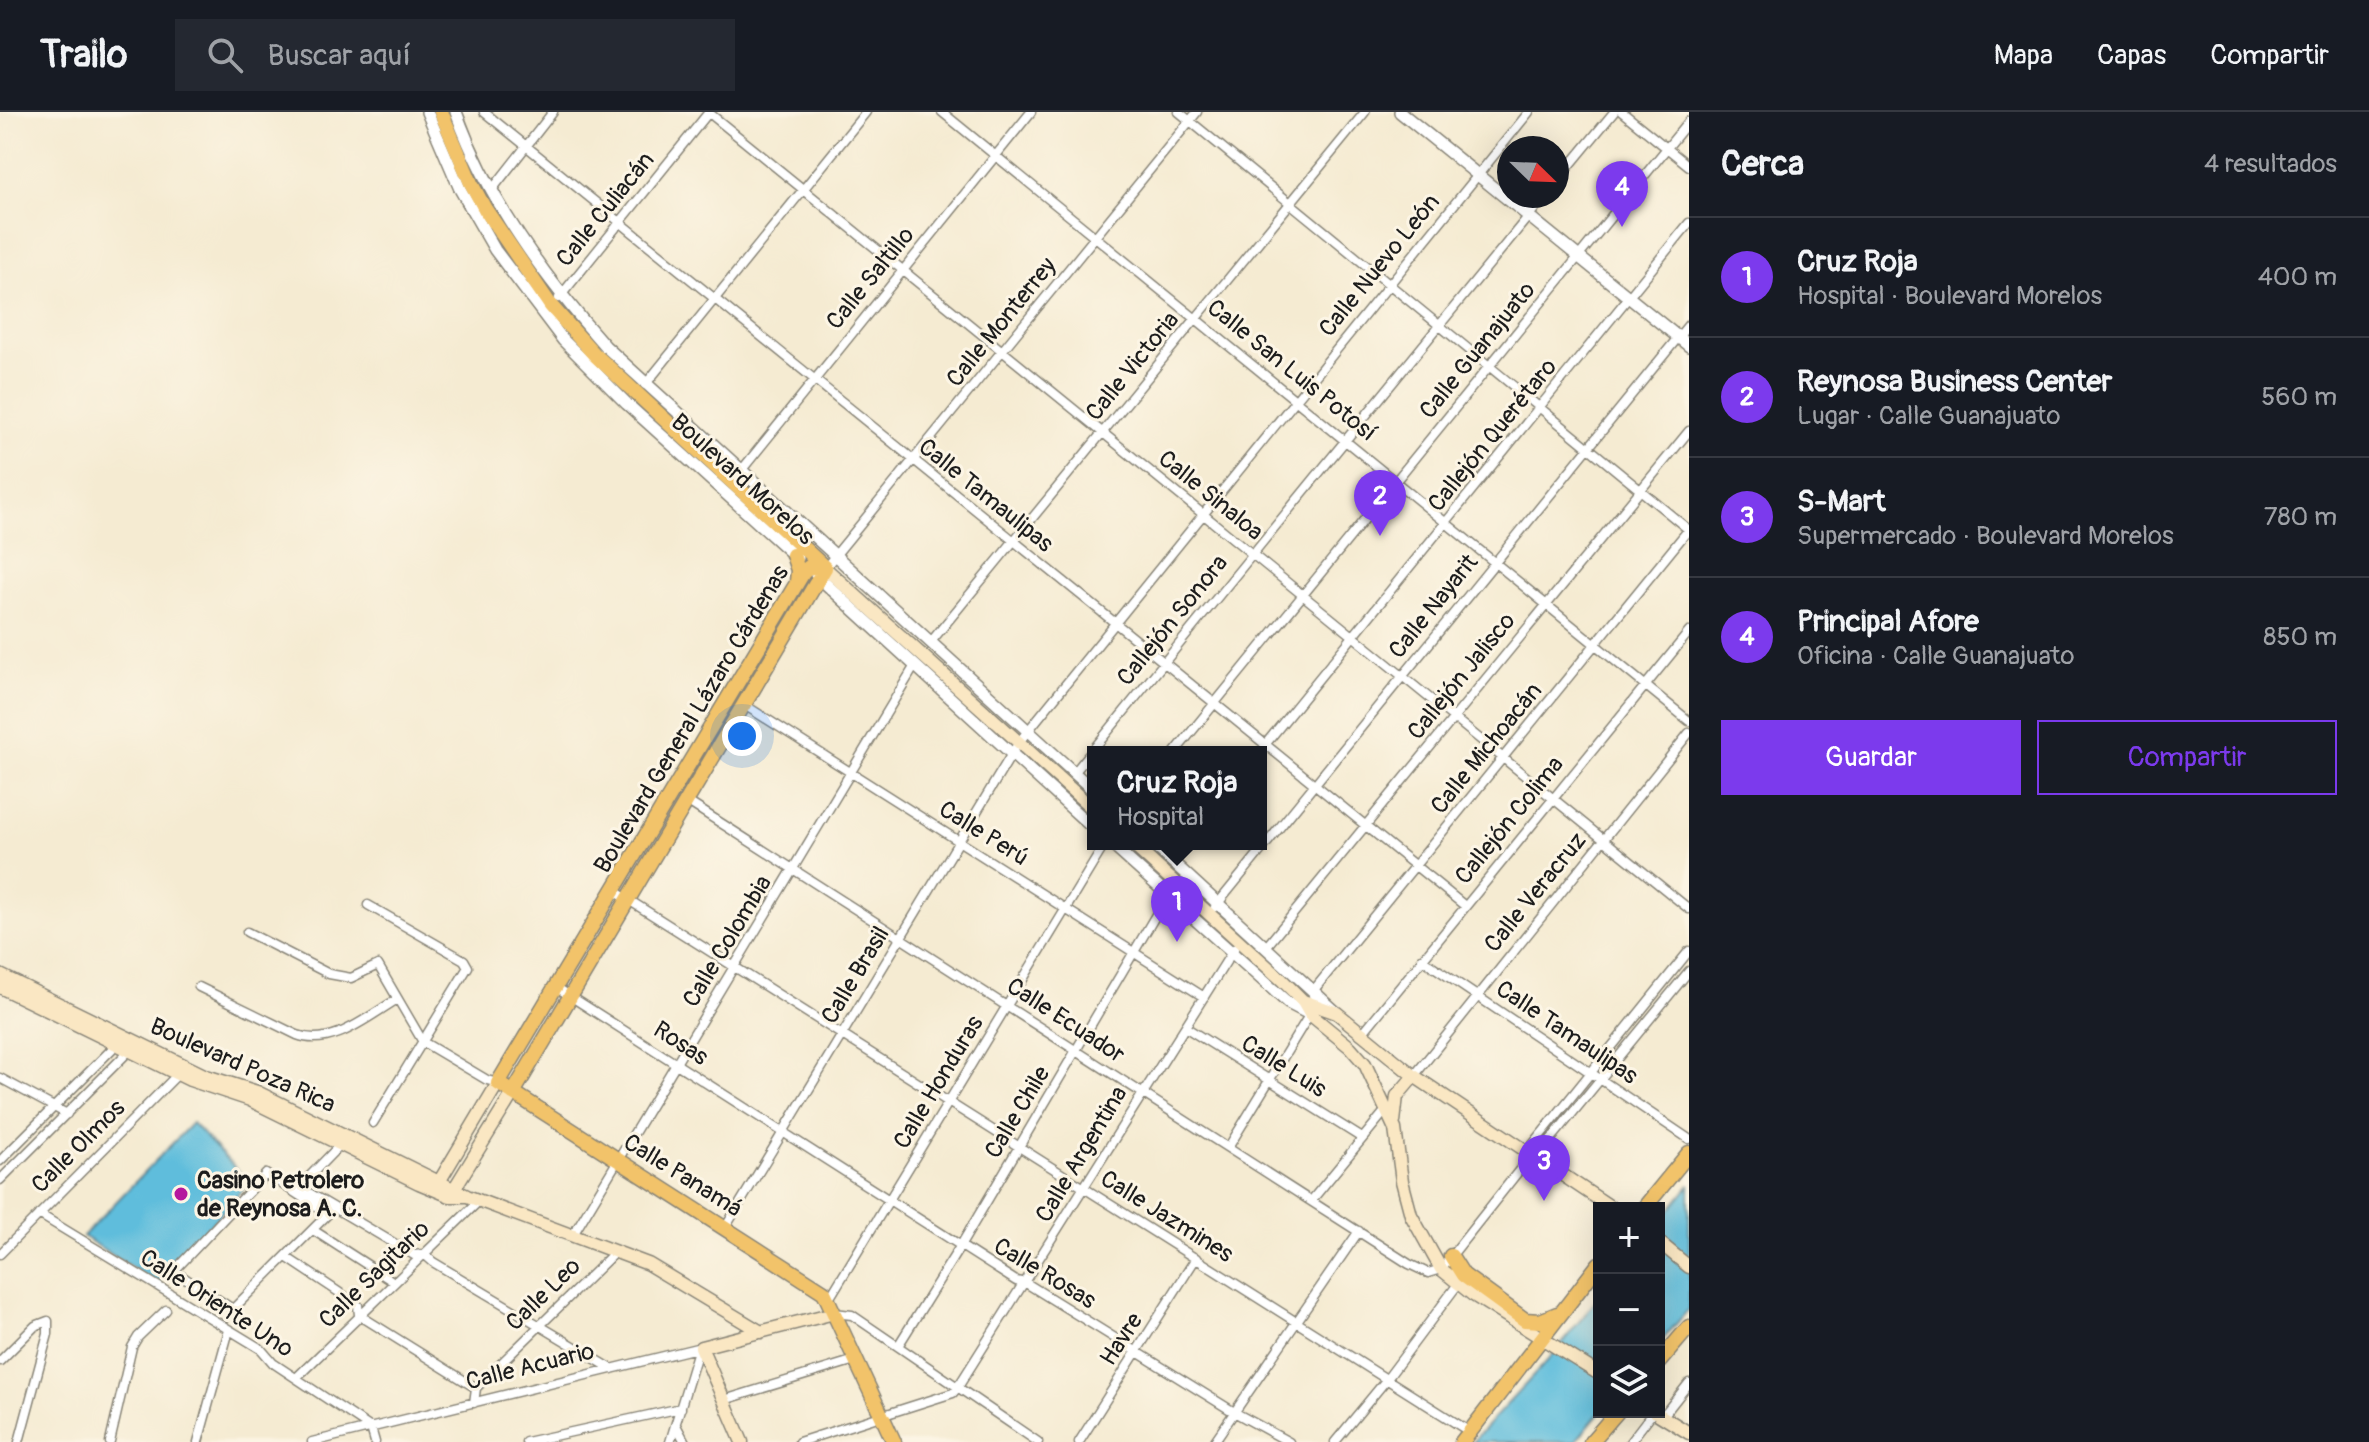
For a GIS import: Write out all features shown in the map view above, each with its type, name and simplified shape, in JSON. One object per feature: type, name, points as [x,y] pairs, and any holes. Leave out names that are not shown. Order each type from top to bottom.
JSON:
[{"type":"main road","name":"Boulevard Morelos","points":[[441,112],[500,246],[551,306],[568,335],[642,390],[710,470],[736,477],[821,567],[1087,804]]},
{"type":"main road","points":[[793,555],[798,570],[797,583]]},
{"type":"main road","name":"Boulevard General Lázaro Cárdenas","points":[[498,1083],[797,583],[821,567]]},
{"type":"main road","name":"Boulevard General Lázaro Cárdenas","points":[[452,1192],[821,567]]},
{"type":"main road","points":[[744,702],[744,693],[754,671],[748,665]]},
{"type":"main road","points":[[1139,850],[1209,915],[1235,948],[1310,1003],[1359,1056],[1375,1083],[1395,1129]]},
{"type":"main road","name":"Boulevard Poza Rica","points":[[0,975],[126,1044]]},
{"type":"main road","name":"Boulevard Poza Rica","points":[[0,987],[180,1070],[203,1086],[250,1100],[340,1145],[452,1192],[573,1235],[666,1273],[761,1332]]},
{"type":"main road","points":[[1310,1003],[1337,1013],[1414,1076],[1529,1158],[1602,1202]]},
{"type":"main road","name":"Boulevard Poza Rica","points":[[180,1070],[257,1092],[437,1186]]},
{"type":"main road","points":[[1414,1076],[1397,1096],[1395,1129],[1402,1181],[1418,1232],[1441,1269],[1458,1284],[1593,1370]]},
{"type":"main road","points":[[437,1186],[498,1083]]},
{"type":"main road","name":"Calle Panamá","points":[[498,1083],[817,1287],[832,1306]]},
{"type":"main road","points":[[1649,1202],[1689,1153]]},
{"type":"main road","points":[[1665,1247],[1689,1267]]},
{"type":"main road","points":[[1451,1256],[1463,1275],[1525,1320],[1540,1321],[1561,1312]]},
{"type":"main road","points":[[1466,1437],[1547,1342],[1561,1312],[1593,1272]]},
{"type":"main road","points":[[832,1306],[894,1442]]},
{"type":"main road","name":"Calle Acuario","points":[[700,1347],[761,1332],[832,1306]]},
{"type":"main road","points":[[1665,1355],[1689,1327]]},
{"type":"main road","points":[[700,1347],[742,1442]]},
{"type":"main road","points":[[1591,1442],[1612,1418]]},
{"type":"main road","points":[[1665,1418],[1689,1433]]},
{"type":"street","name":"Boulevard Morelos","points":[[427,112],[460,189],[568,335],[627,404],[710,470],[793,555],[821,567],[930,643],[1087,785]]},
{"type":"street","name":"Boulevard Morelos","points":[[456,112],[491,192],[514,230],[562,295],[642,390],[736,477]]},
{"type":"street","name":"Calle Tamaulipas","points":[[484,112],[1264,746]]},
{"type":"street","points":[[491,192],[553,112]]},
{"type":"street","name":"Calle Sinaloa","points":[[709,112],[1689,909]]},
{"type":"street","name":"Calle Culiacán","points":[[551,306],[709,112]]},
{"type":"street","points":[[642,390],[713,298],[866,112]]},
{"type":"street","name":"Calle San Luis Potosí","points":[[942,112],[1689,721]]},
{"type":"street","name":"Calle Saltillo","points":[[736,477],[1031,112]]},
{"type":"street","points":[[1179,112],[1689,530]]},
{"type":"street","name":"Calle Monterrey","points":[[821,567],[913,462],[1197,112]]},
{"type":"street","name":"Calle Victoria","points":[[930,643],[1365,112]]},
{"type":"street","points":[[1400,112],[1689,346]]},
{"type":"street","name":"Calle Nuevo León","points":[[1019,742],[1529,112]]},
{"type":"street","points":[[1569,166],[1614,112]]},
{"type":"street","points":[[1622,112],[1689,166]]},
{"type":"street","name":"Calle Guanajuato","points":[[1180,746],[1689,121]]},
{"type":"street","name":"Callejón Sonora","points":[[1096,746],[1535,208]]},
{"type":"street","name":"Callejón Querétaro","points":[[1264,746],[1689,223]]},
{"type":"street","name":"Calle Nayarit","points":[[1267,843],[1689,324]]},
{"type":"street","name":"Callejón Jalisco","points":[[1266,947],[1689,431]]},
{"type":"street","name":"Calle Michoacán","points":[[1228,1148],[1270,1081],[1310,1003],[1415,867],[1689,530]]},
{"type":"street","name":"Boulevard Morelos","points":[[821,567],[914,667],[1087,823]]},
{"type":"street","name":"Callejón Colima","points":[[1361,1035],[1689,632]]},
{"type":"street","name":"Calle Colombia","points":[[573,1235],[914,667]]},
{"type":"street","name":"Calle Perú","points":[[744,702],[1204,997]]},
{"type":"street","name":"Calle Veracruz","points":[[1414,1076],[1689,733]]},
{"type":"street","name":"Calle Brasil","points":[[725,1228],[1019,742]]},
{"type":"street","name":"Calle Tamaulipas","points":[[1267,748],[1465,906]]},
{"type":"street","name":"Callejón Sonora","points":[[1074,773],[1087,757]]},
{"type":"street","name":"Calle Ecuador","points":[[672,792],[1409,1264],[1428,1273],[1441,1269]]},
{"type":"street","name":"Calle Honduras","points":[[832,1306],[890,1199],[1101,850]]},
{"type":"street","points":[[1117,850],[1167,896],[1235,948]]},
{"type":"street","points":[[1160,850],[1266,947],[1310,1003]]},
{"type":"street","name":"Calle Nayarit","points":[[1209,915],[1261,850]]},
{"type":"street","name":"Calle Jazmines","points":[[613,890],[1387,1379],[1466,1437]]},
{"type":"street","name":"Calle Chile","points":[[898,1346],[1167,896]]},
{"type":"street","points":[[368,905],[468,963],[373,1123]]},
{"type":"street","points":[[247,932],[329,974],[351,978],[378,965],[423,1042],[487,1080],[498,1083]]},
{"type":"street","name":"Calle Argentina","points":[[958,1387],[1235,948]]},
{"type":"street","points":[[1441,1269],[1689,951]]},
{"type":"street","name":"Calle Tamaulipas","points":[[1422,959],[1689,1139]]},
{"type":"street","points":[[1529,1158],[1601,1079],[1689,971]]},
{"type":"street","points":[[199,987],[297,1035],[312,1039],[334,1036],[396,1000]]},
{"type":"street","name":"Rosas","points":[[556,987],[784,1133]]},
{"type":"street","name":"Calle Luis","points":[[1185,1027],[1362,1138]]},
{"type":"street","points":[[0,1161],[126,1044]]},
{"type":"street","points":[[0,1180],[67,1114],[126,1044]]},
{"type":"street","name":"Calle Olmos","points":[[2,1248],[180,1070]]},
{"type":"street","points":[[0,1078],[67,1114]]},
{"type":"street","points":[[1311,1201],[1386,1110]]},
{"type":"street","name":"Calle Rosas","points":[[784,1133],[1016,1281],[1026,1283],[1234,1412],[1289,1442]]},
{"type":"street","points":[[340,1145],[299,1187],[414,1255],[424,1254],[612,1369]]},
{"type":"street","points":[[266,1174],[328,1214],[313,1230],[233,1309],[174,1271],[266,1174]]},
{"type":"street","name":"Calle Sagitario","points":[[296,1378],[424,1254],[474,1198]]},
{"type":"street","name":"Calle Oriente Uno","points":[[39,1214],[261,1349],[273,1363],[371,1428]]},
{"type":"street","points":[[313,1230],[394,1282]]},
{"type":"street","points":[[1214,1442],[1359,1231]]},
{"type":"street","name":"Calle Leo","points":[[476,1388],[615,1252]]},
{"type":"street","points":[[286,1257],[358,1305],[359,1315],[476,1388],[474,1403]]},
{"type":"street","name":"Havre","points":[[1079,1442],[1196,1258]]},
{"type":"street","points":[[1335,1442],[1458,1284]]},
{"type":"street","points":[[832,1306],[852,1315],[1038,1442]]},
{"type":"street","points":[[110,1442],[132,1347],[166,1310]]},
{"type":"street","points":[[0,1361],[35,1326],[48,1321],[48,1334],[19,1442]]},
{"type":"street","points":[[198,1442],[229,1330]]},
{"type":"street","points":[[670,1442],[700,1347]]},
{"type":"street","name":"Calle Acuario","points":[[312,1442],[700,1347]]},
{"type":"street","points":[[724,1400],[855,1360]]},
{"type":"street","points":[[1665,1406],[1689,1383]]},
{"type":"street","points":[[799,1442],[953,1393],[958,1387]]},
{"type":"street","points":[[526,1442],[681,1408]]},
{"type":"street","points":[[1630,1442],[1652,1418]]},
{"type":"street","points":[[676,1424],[685,1442]]},
{"type":"street","points":[[371,1428],[375,1442]]},
{"type":"water","name":"Casino Petrolero de Reynosa A. C.","points":[[192,1123],[249,1182],[157,1284],[83,1236]]},
{"type":"water","points":[[1689,1186],[1689,1309],[1665,1337],[1665,1274],[1665,1216]]},
{"type":"water","points":[[1593,1304],[1595,1418],[1575,1442],[1472,1442],[1549,1359]]},
{"type":"place","name":"Principal Afore","points":[[1622,227]]},
{"type":"place","name":"Reynosa Business Center","points":[[1380,536]]},
{"type":"place","name":"Cruz Roja","points":[[1177,942]]},
{"type":"place","name":"Casino Petrolero de Reynosa A. C.","points":[[181,1194]]},
{"type":"place","name":"S-Mart","points":[[1544,1201]]}]
